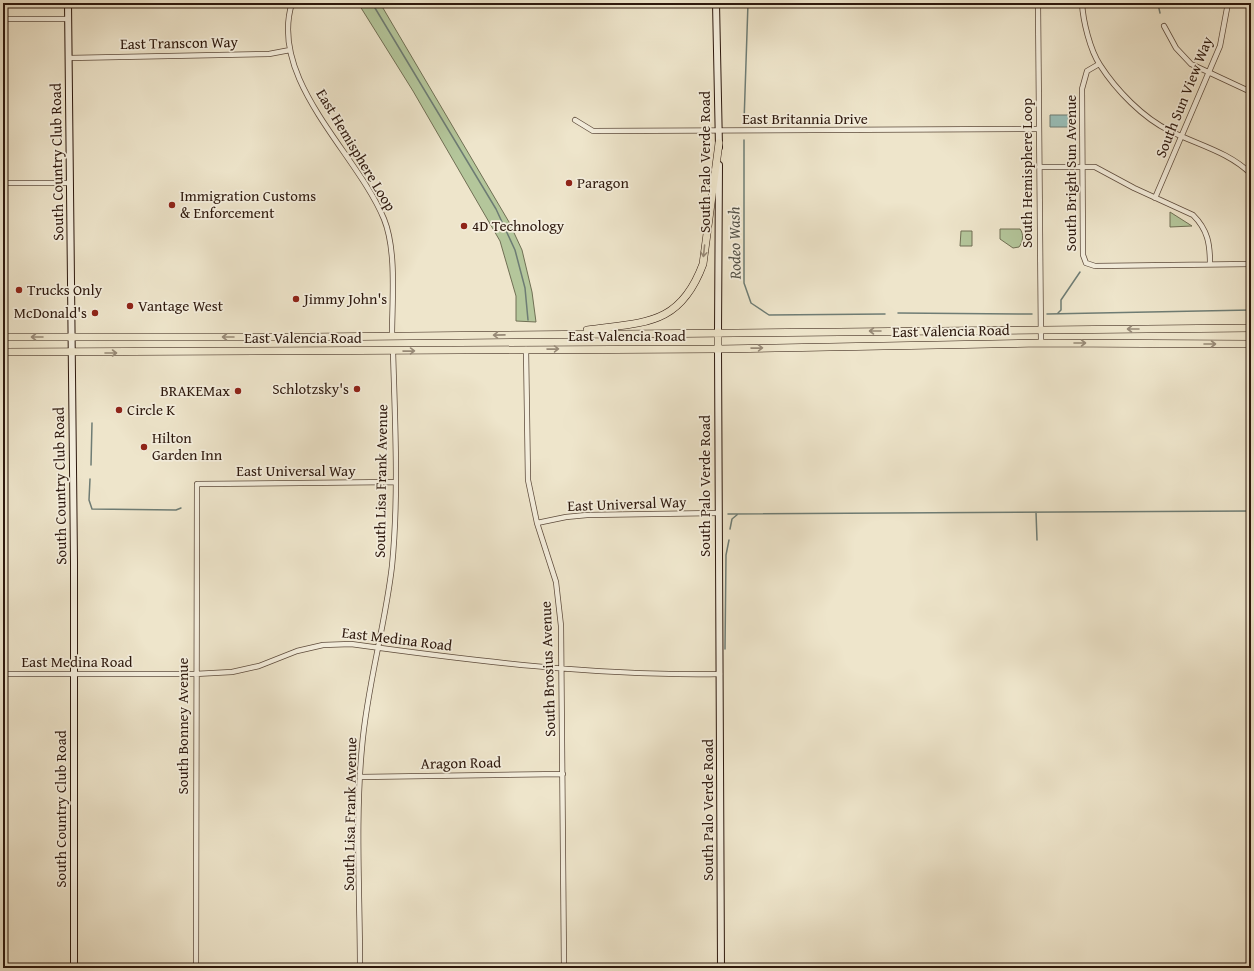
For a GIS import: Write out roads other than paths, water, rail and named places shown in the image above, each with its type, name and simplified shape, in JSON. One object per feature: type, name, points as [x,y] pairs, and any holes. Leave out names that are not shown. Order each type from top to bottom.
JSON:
[{"type":"main road","points":[[552,334],[651,321],[664,316],[689,294],[696,282],[703,264],[719,143]]},
{"type":"main road","name":"East Valencia Road","points":[[3,337],[392,336],[1251,328]]},
{"type":"main road","name":"South Palo Verde Road","points":[[718,332],[718,349]]},
{"type":"main road","points":[[392,336],[392,351]]},
{"type":"main road","name":"East Valencia Road","points":[[3,352],[72,353],[718,349],[1041,343],[1251,344]]},
{"type":"street","name":"South Country Club Road","points":[[68,3],[72,337],[74,968]]},
{"type":"street","name":"East Hemisphere Loop","points":[[292,3],[288,15],[290,50],[301,82],[315,108],[367,188],[384,219],[390,235],[392,252],[392,336]]},
{"type":"street","name":"South Palo Verde Road","points":[[716,3],[719,131],[718,332]]},
{"type":"street","name":"South Sun View Way","points":[[1155,198],[1220,46],[1228,3]]},
{"type":"street","points":[[1038,4],[1082,4],[1087,30],[1099,64],[1120,91],[1148,117],[1169,131],[1234,159],[1251,174]]},
{"type":"street","name":"South Hemisphere Loop","points":[[1038,4],[1041,343]]},
{"type":"street","points":[[3,19],[68,19]]},
{"type":"street","points":[[1164,26],[1176,48],[1191,64],[1251,92]]},
{"type":"street","name":"East Transcon Way","points":[[68,58],[270,54],[290,50]]},
{"type":"street","name":"South Bright Sun Avenue","points":[[1099,64],[1087,71],[1082,90],[1083,255],[1085,265],[1210,264]]},
{"type":"street","name":"East Britannia Drive","points":[[575,120],[593,131],[1039,129]]},
{"type":"street","points":[[1039,167],[1095,167],[1134,188],[1193,215],[1200,223],[1208,238],[1210,264],[1251,264]]},
{"type":"street","points":[[3,183],[70,183]]},
{"type":"street","name":"South Palo Verde Road","points":[[718,349],[721,968]]},
{"type":"street","name":"South Brosius Avenue","points":[[526,350],[528,480],[537,523],[556,582],[561,626],[564,968]]},
{"type":"street","name":"South Lisa Frank Avenue","points":[[360,968],[360,777],[366,714],[392,566],[395,526],[392,351]]},
{"type":"street","name":"East Universal Way","points":[[197,484],[395,482]]},
{"type":"street","name":"South Bonney Avenue","points":[[196,968],[195,674],[197,484]]},
{"type":"street","name":"East Universal Way","points":[[537,523],[566,516],[718,513]]},
{"type":"street","name":"East Medina Road","points":[[3,674],[195,674],[232,672],[259,666],[297,651],[323,645],[351,644],[469,660],[593,672],[720,674]]},
{"type":"street","name":"Aragon Road","points":[[360,777],[563,774]]},
{"type":"water","points":[[1050,115],[1074,115],[1074,127],[1050,127]]},
{"type":"waterway","points":[[372,3],[496,209],[515,250],[525,288],[528,320]]},
{"type":"waterway","name":"Rodeo Wash","points":[[744,122],[748,3]]},
{"type":"waterway","points":[[1153,3],[1158,4]]},
{"type":"waterway","points":[[1160,3],[1158,4],[1160,13]]},
{"type":"waterway","name":"Rodeo Wash","points":[[744,140],[744,283],[751,303],[769,315],[885,314]]},
{"type":"waterway","points":[[1058,313],[1061,310],[1061,300],[1080,272]]},
{"type":"waterway","points":[[1047,314],[1251,310]]},
{"type":"waterway","name":"Rodeo Wash","points":[[898,313],[1032,314]]},
{"type":"waterway","points":[[91,465],[92,423]]},
{"type":"waterway","points":[[90,479],[89,500],[92,509],[176,510],[181,508]]},
{"type":"waterway","points":[[728,514],[1251,511]]},
{"type":"waterway","points":[[1036,512],[1037,540]]},
{"type":"waterway","points":[[730,529],[732,519],[738,514]]},
{"type":"waterway","points":[[725,649],[726,555],[729,540]]},
{"type":"place","name":"Paragon","points":[[569,183]]},
{"type":"place","name":"Immigration Customs & Enforcement","points":[[172,205]]},
{"type":"place","name":"4D Technology","points":[[464,226]]},
{"type":"place","name":"Trucks Only","points":[[19,290]]},
{"type":"place","name":"Jimmy John's","points":[[296,299]]},
{"type":"place","name":"Vantage West","points":[[130,306]]},
{"type":"place","name":"McDonald's","points":[[95,313]]},
{"type":"place","name":"Schlotzsky's","points":[[357,389]]},
{"type":"place","name":"BRAKEMax","points":[[238,391]]},
{"type":"place","name":"Circle K","points":[[119,410]]},
{"type":"place","name":"Hilton Garden Inn","points":[[144,447]]}]
